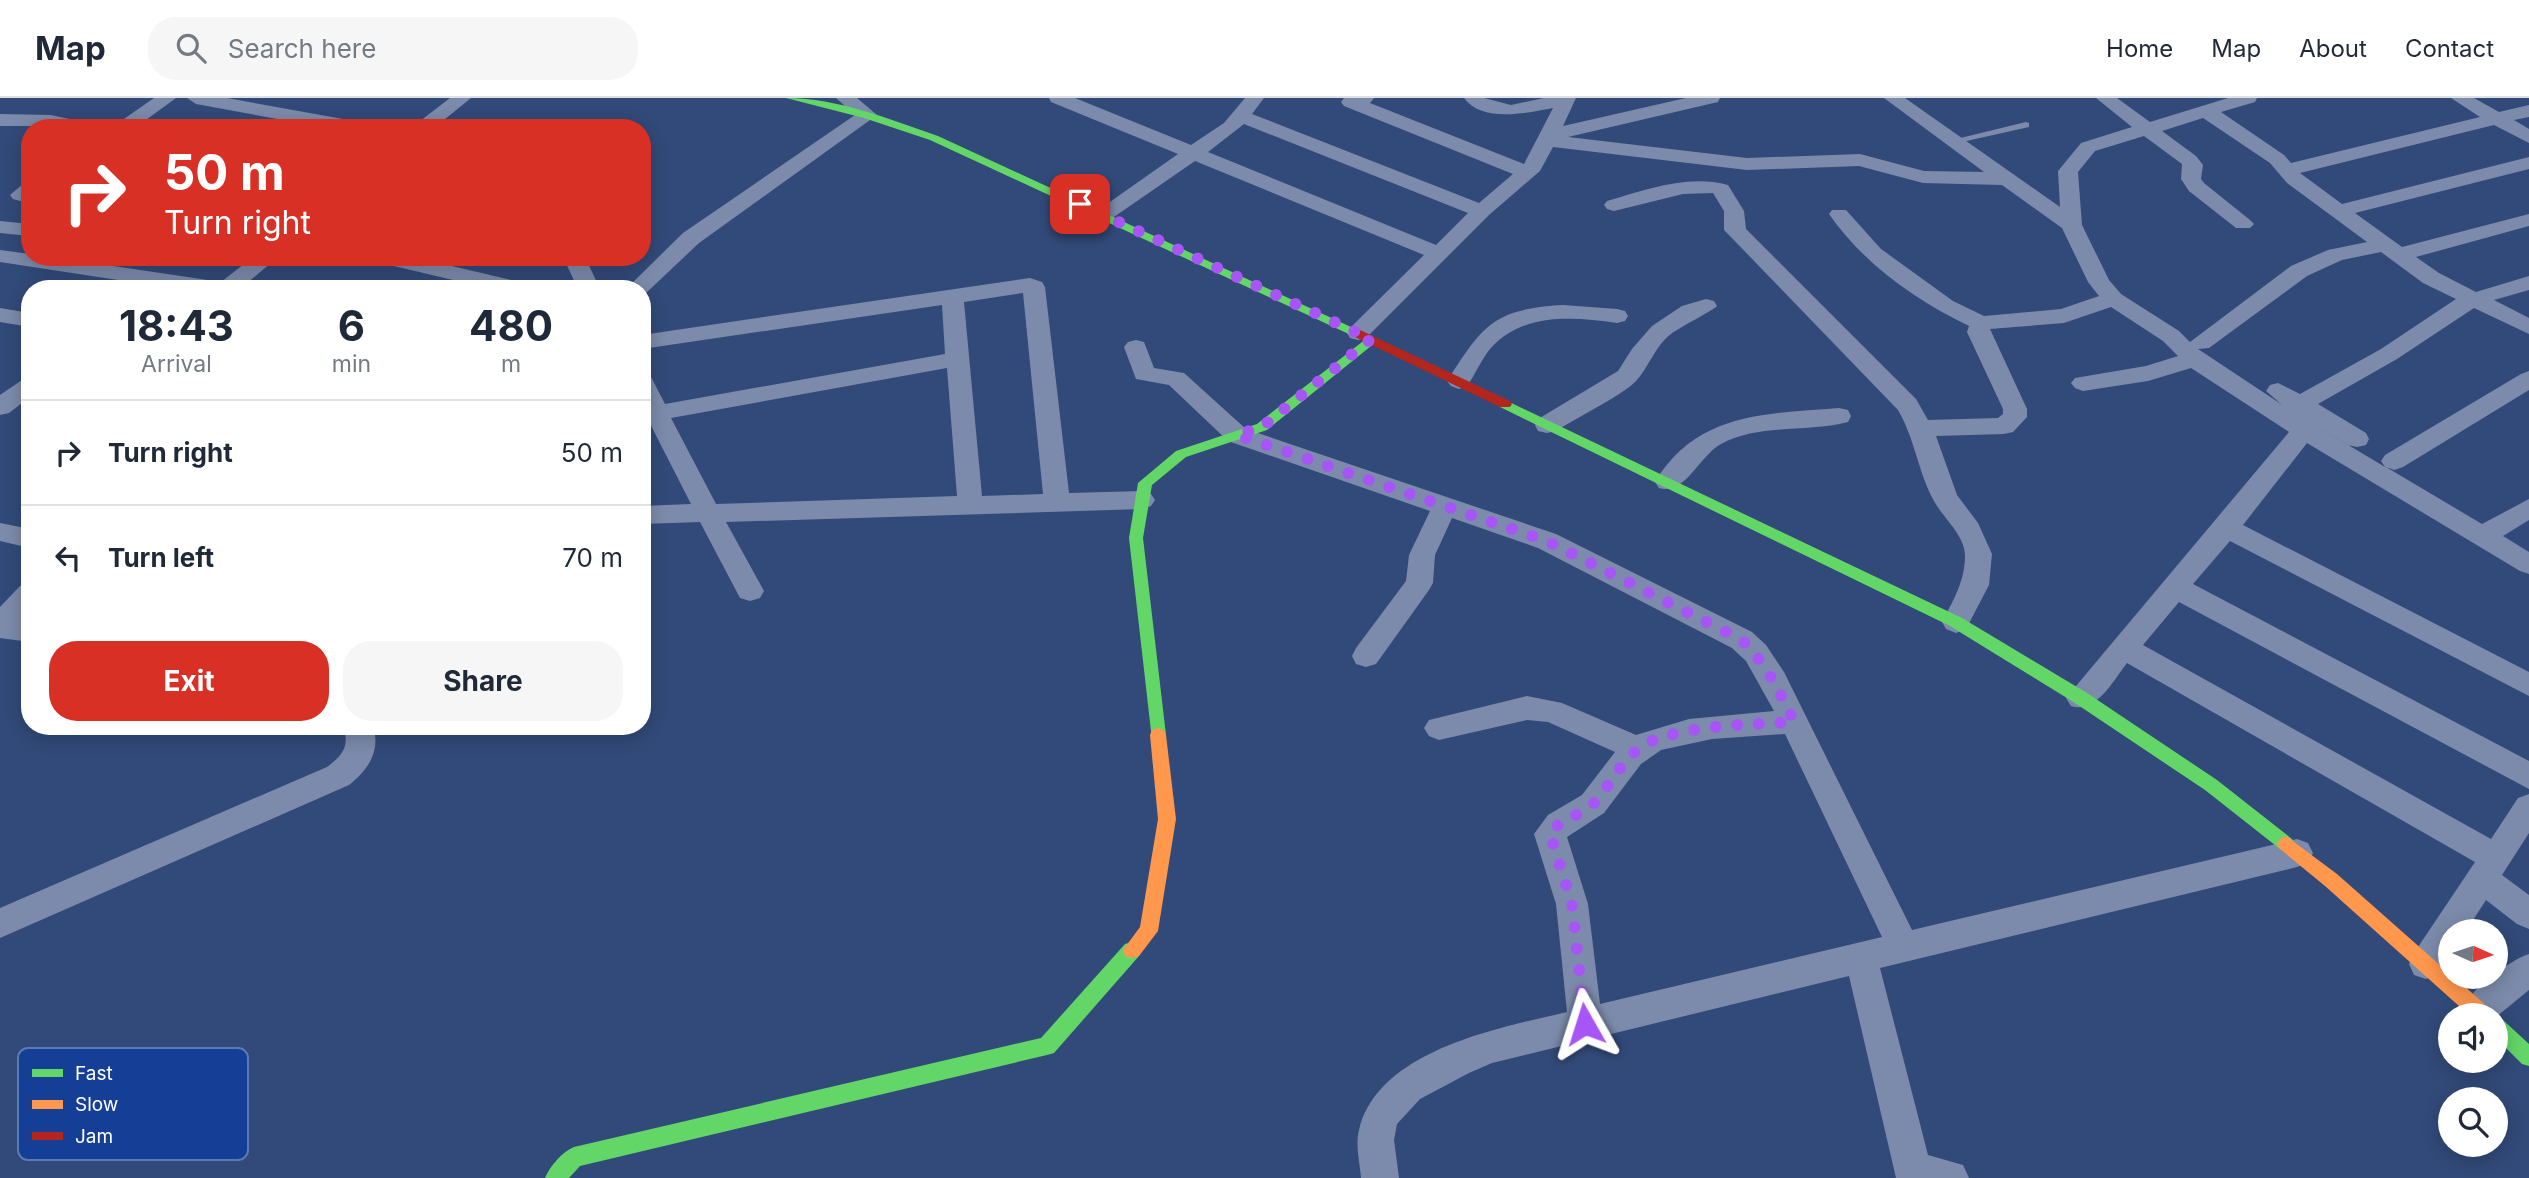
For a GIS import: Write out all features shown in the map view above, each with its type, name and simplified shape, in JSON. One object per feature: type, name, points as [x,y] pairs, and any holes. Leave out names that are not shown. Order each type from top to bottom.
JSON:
[{"type":"street","points":[[135,119],[167,98]]},
{"type":"street","points":[[196,98],[313,119]]},
{"type":"street","points":[[280,119],[311,98]]},
{"type":"street","points":[[433,119],[462,98]]},
{"type":"street","points":[[791,98],[872,110]]},
{"type":"street","points":[[845,98],[1364,336],[1956,622],[2081,698],[2211,785],[2297,853],[2469,1003]]},
{"type":"street","points":[[1058,98],[1440,254]]},
{"type":"street","points":[[1104,215],[1231,127],[1255,98]]},
{"type":"street","points":[[1365,98],[1351,102],[1526,173]]},
{"type":"street","points":[[1473,98],[1477,102],[1511,111],[1566,99]]},
{"type":"street","points":[[1548,138],[1711,98]]},
{"type":"street","points":[[1893,98],[2071,225]]},
{"type":"street","points":[[2105,98],[2149,128],[2191,162],[2191,179],[2201,194],[2243,224]]},
{"type":"street","points":[[2248,98],[2088,147],[2068,171],[2071,225],[2099,282],[2113,299],[2295,416],[2493,531],[2529,542]]},
{"type":"street","points":[[2460,98],[2529,137]]},
{"type":"street","points":[[555,1178],[574,1157],[1047,1046],[1149,930],[1167,820],[1136,538],[1145,483],[1181,454],[1262,427],[1364,336],[1482,211],[1533,167],[1566,99]]},
{"type":"street","points":[[647,280],[691,238],[872,110]]},
{"type":"street","points":[[2206,111],[2277,159],[2286,170],[2339,211],[2431,278],[2529,327]]},
{"type":"street","points":[[2286,170],[2529,111]]},
{"type":"street","points":[[1241,116],[1482,211]]},
{"type":"street","points":[[0,120],[21,120]]},
{"type":"street","points":[[1548,138],[1747,164],[1860,160],[1923,177],[2006,179]]},
{"type":"street","points":[[2339,211],[2529,163]]},
{"type":"street","points":[[1614,205],[1670,190],[1710,186],[1721,189],[1734,211],[1735,230],[1907,405],[1921,428],[1945,498],[1969,530],[1979,554],[1975,585],[1956,622]]},
{"type":"street","points":[[1839,214],[1872,254],[1945,306],[1981,323],[2064,316],[2113,299]]},
{"type":"street","points":[[2083,383],[2148,373],[2197,351],[2299,271],[2316,262],[2391,250],[2529,220]]},
{"type":"street","points":[[0,227],[21,229]]},
{"type":"street","points":[[0,256],[21,259]]},
{"type":"street","points":[[68,266],[164,280]]},
{"type":"street","points":[[226,280],[238,266]]},
{"type":"street","points":[[231,280],[253,266]]},
{"type":"street","points":[[423,266],[482,280]]},
{"type":"street","points":[[2081,698],[2226,528],[2295,416],[2471,300],[2529,283]]},
{"type":"street","points":[[651,341],[1023,284],[1034,287],[1057,502]]},
{"type":"street","points":[[952,295],[970,504]]},
{"type":"street","points":[[1547,425],[1627,376],[1647,344],[1660,331],[1690,311],[1706,306]]},
{"type":"street","points":[[1459,382],[1482,344],[1495,331],[1513,322],[1563,310],[1617,316]]},
{"type":"street","points":[[0,332],[16,318]]},
{"type":"street","points":[[1921,428],[2004,426],[2015,417],[2015,409],[1978,332],[1981,323]]},
{"type":"street","points":[[1136,347],[1144,374],[1175,377],[1237,435],[1547,541],[1742,640],[1756,653],[1773,680],[1904,948]]},
{"type":"street","points":[[657,414],[957,359]]},
{"type":"street","points":[[2394,461],[2529,379]]},
{"type":"street","points":[[0,407],[21,392]]},
{"type":"street","points":[[651,400],[750,591]]},
{"type":"street","points":[[1668,482],[1702,446],[1722,434],[1788,421],[1839,416]]},
{"type":"street","points":[[2295,416],[2394,461],[2493,531],[2529,564]]},
{"type":"street","points":[[651,515],[1142,500]]},
{"type":"street","points":[[1366,656],[1419,583],[1422,555],[1445,506]]},
{"type":"street","points":[[2493,531],[2529,508]]},
{"type":"street","points":[[2226,528],[2529,685]]},
{"type":"street","points":[[0,532],[21,537]]},
{"type":"street","points":[[2175,587],[2529,775]]},
{"type":"street","points":[[0,625],[21,603]]},
{"type":"street","points":[[0,625],[21,629]]},
{"type":"street","points":[[2124,648],[2489,868],[2529,914]]},
{"type":"street","points":[[1440,728],[1527,708],[1538,708],[1552,711],[1637,749]]},
{"type":"street","points":[[1585,1024],[1572,904],[1550,834],[1557,823],[1592,806],[1637,749],[1660,738],[1714,727],[1794,722]]},
{"type":"street","points":[[0,923],[338,776],[351,767],[361,752],[362,735]]},
{"type":"street","points":[[2426,964],[2529,807]]},
{"type":"street","points":[[1380,1178],[1377,1131],[1383,1111],[1398,1093],[1489,1047],[2297,853]]},
{"type":"street","points":[[1861,958],[1914,1175],[1950,1178]]},
{"type":"street","points":[[2498,1003],[2529,969]]},
{"type":"street","points":[[2508,1038],[2529,1058]]},
{"type":"lane","points":[[1953,141],[2026,125]]},
{"type":"traffic: fast","points":[[791,98],[867,115],[934,138],[1358,333]]},
{"type":"traffic: fast","points":[[1158,735],[1136,538],[1145,483],[1181,454],[1262,427],[1371,339]]},
{"type":"traffic: fast","points":[[1505,404],[1956,622],[2081,698],[2211,785],[2286,844]]},
{"type":"traffic: fast","points":[[555,1178],[574,1157],[1047,1046],[1132,950]]},
{"type":"traffic: fast","points":[[2508,1037],[2529,1057]]},
{"type":"traffic: slow","points":[[1132,950],[1149,931],[1167,819],[1158,735]]},
{"type":"traffic: slow","points":[[2286,844],[2331,880],[2469,1003]]},
{"type":"traffic: jam","points":[[1358,333],[1505,404]]},
{"type":"route","points":[[1080,204],[1371,339],[1262,427],[1237,435],[1547,541],[1575,553],[1742,640],[1756,653],[1773,680],[1794,722],[1714,727],[1660,738],[1637,749],[1592,806],[1557,823],[1550,834],[1552,848],[1572,904],[1585,1024]]}]
